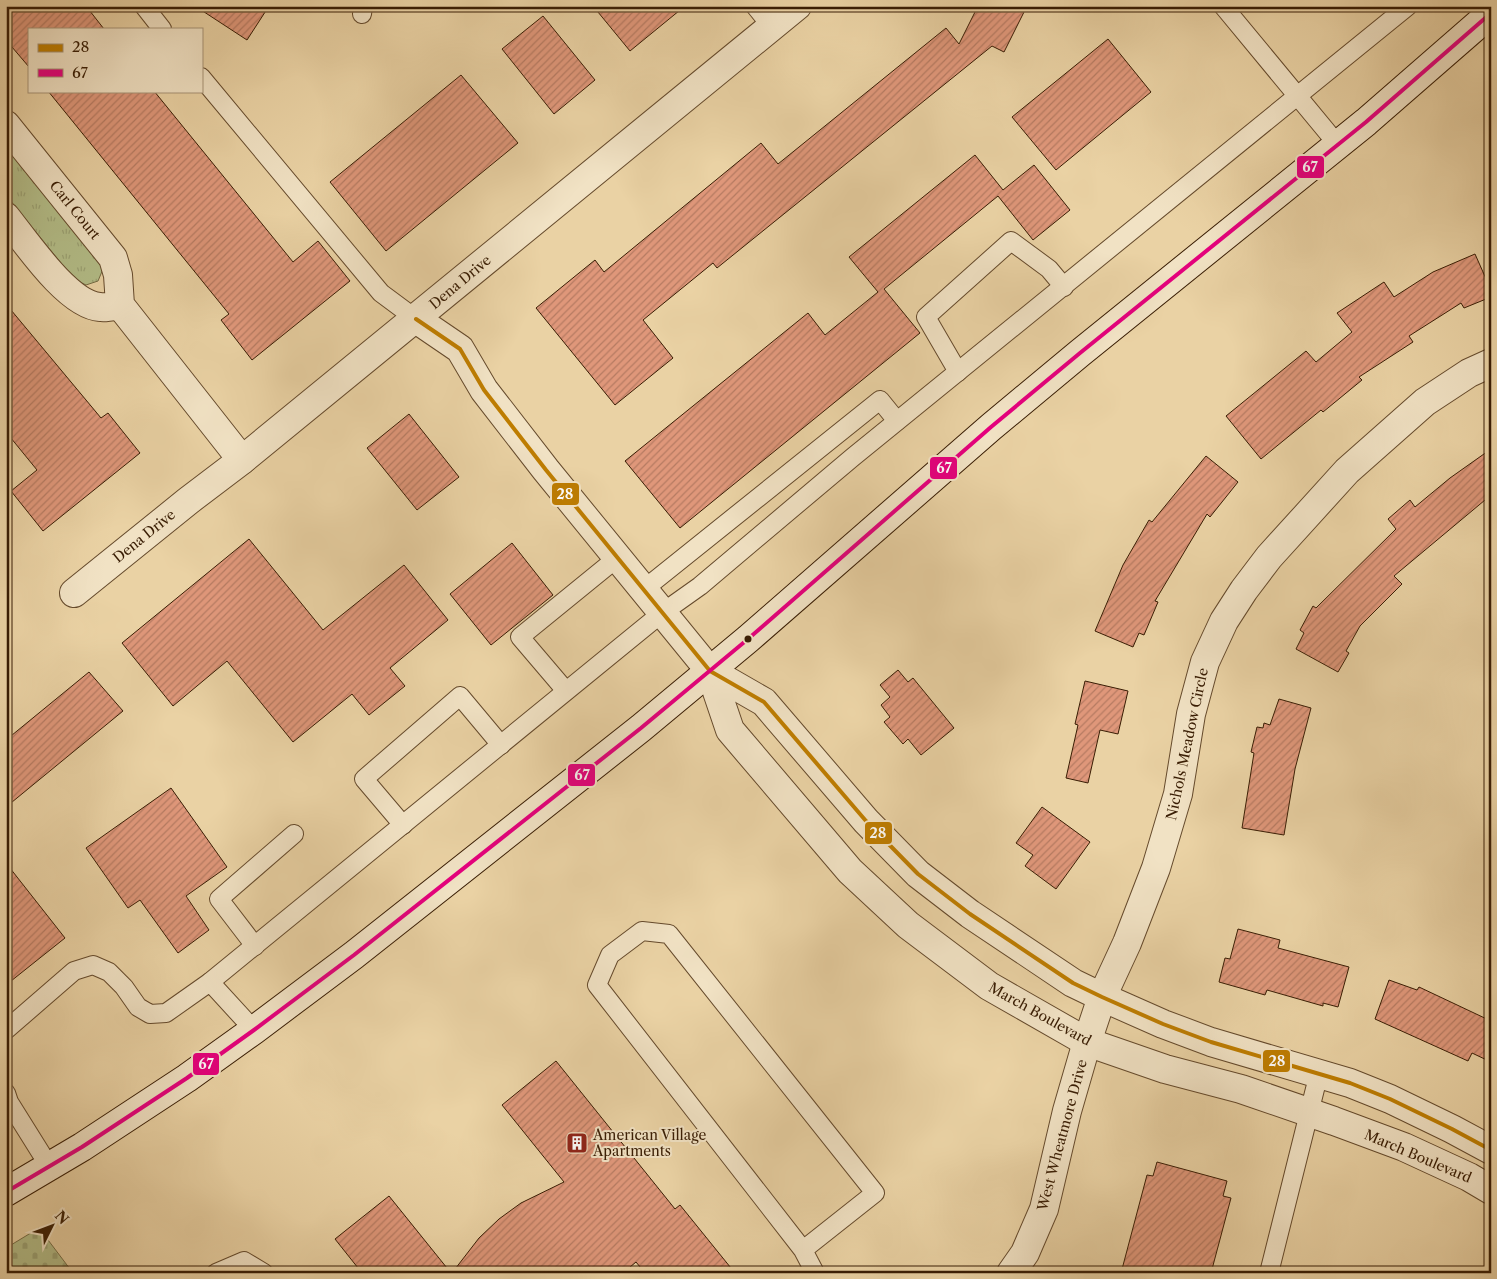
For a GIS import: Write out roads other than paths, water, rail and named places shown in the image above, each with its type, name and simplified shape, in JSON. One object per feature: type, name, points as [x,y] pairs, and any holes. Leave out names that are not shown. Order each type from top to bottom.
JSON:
[{"type":"street","name":"Dena Drive","points":[[74,593],[416,319],[506,243],[763,16],[797,6]]},
{"type":"street","points":[[6,1192],[187,1078],[354,955],[710,671],[991,427],[1338,145],[1491,13]]},
{"type":"street","name":"Carl Court","points":[[6,125],[113,258],[118,275],[120,305]]},
{"type":"street","points":[[6,217],[64,289],[84,303],[100,308],[120,305],[242,460]]},
{"type":"street","points":[[416,319],[460,349],[484,390],[617,558],[710,671],[764,702],[866,821],[918,874],[970,914],[1073,983],[1094,1020],[1163,1024],[1212,1042],[1350,1083],[1390,1099],[1452,1128],[1491,1150]]},
{"type":"street","name":"Nichols Meadow Circle","points":[[1094,1020],[1156,868],[1178,794],[1191,714],[1205,662],[1224,621],[1269,557],[1347,471],[1425,402],[1469,372],[1491,362]]},
{"type":"street","name":"March Boulevard","points":[[710,671],[730,730],[850,871],[908,925],[989,986],[1094,1020],[1165,1069],[1241,1089],[1310,1112],[1404,1147],[1470,1177],[1491,1190]]},
{"type":"street","name":"West Wheatmore Drive","points":[[1011,1273],[1025,1253],[1044,1209],[1067,1111],[1094,1020]]},
{"type":"lane","points":[[144,6],[161,28]]},
{"type":"lane","points":[[1223,6],[1338,145]]},
{"type":"lane","points":[[6,1030],[74,972],[93,965],[109,972],[124,987],[138,1007],[150,1014],[166,1012],[210,982],[662,613],[700,586],[897,421],[1408,6]]},
{"type":"lane","points":[[202,78],[381,292],[416,319]]},
{"type":"lane","points":[[958,372],[926,317],[1011,241],[1048,269],[1064,286]]},
{"type":"lane","points":[[643,590],[880,400],[897,421]]},
{"type":"lane","points":[[566,691],[520,637],[617,558]]},
{"type":"lane","points":[[402,825],[364,779],[460,696],[501,745]]},
{"type":"lane","points":[[255,946],[219,899],[294,834]]},
{"type":"lane","points":[[803,1250],[876,1193],[669,934],[642,931],[610,955],[597,985],[803,1250],[815,1273]]},
{"type":"lane","points":[[210,982],[254,1030]]},
{"type":"lane","points":[[1269,1273],[1319,1073]]},
{"type":"lane","points":[[6,1093],[9,1102],[49,1166]]},
{"type":"lane","points":[[216,1273],[244,1261],[264,1273]]},
{"type":"place","name":"American Village Apartments","points":[[577,1143]]}]
